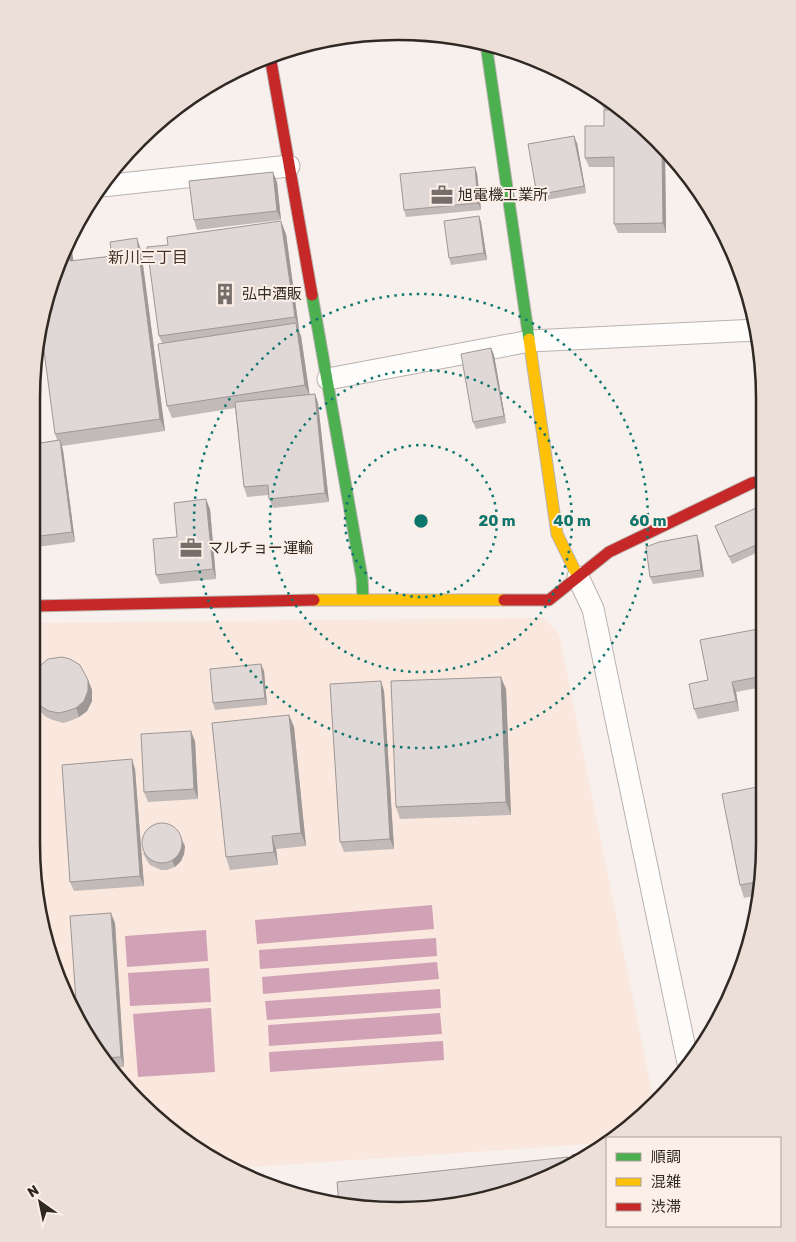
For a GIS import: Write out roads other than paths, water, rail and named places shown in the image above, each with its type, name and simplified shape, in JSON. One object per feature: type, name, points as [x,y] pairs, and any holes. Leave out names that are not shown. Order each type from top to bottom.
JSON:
[{"type":"street","points":[[487,51],[530,341],[556,534],[593,609],[687,1056]]},
{"type":"street","points":[[271,63],[328,379],[362,578],[363,599]]},
{"type":"street","points":[[110,185],[289,166]]},
{"type":"street","points":[[328,379],[530,341],[749,330]]},
{"type":"street","points":[[40,606],[363,599],[549,600],[609,552],[756,483]]},
{"type":"place","name":"旭電機工業所","points":[[442,195]]},
{"type":"place","name":"弘中酒販","points":[[225,294]]},
{"type":"place","name":"マルチョー運輸","points":[[191,548]]},
{"type":"district","name":"新川三丁目","points":[[148,257]]}]
